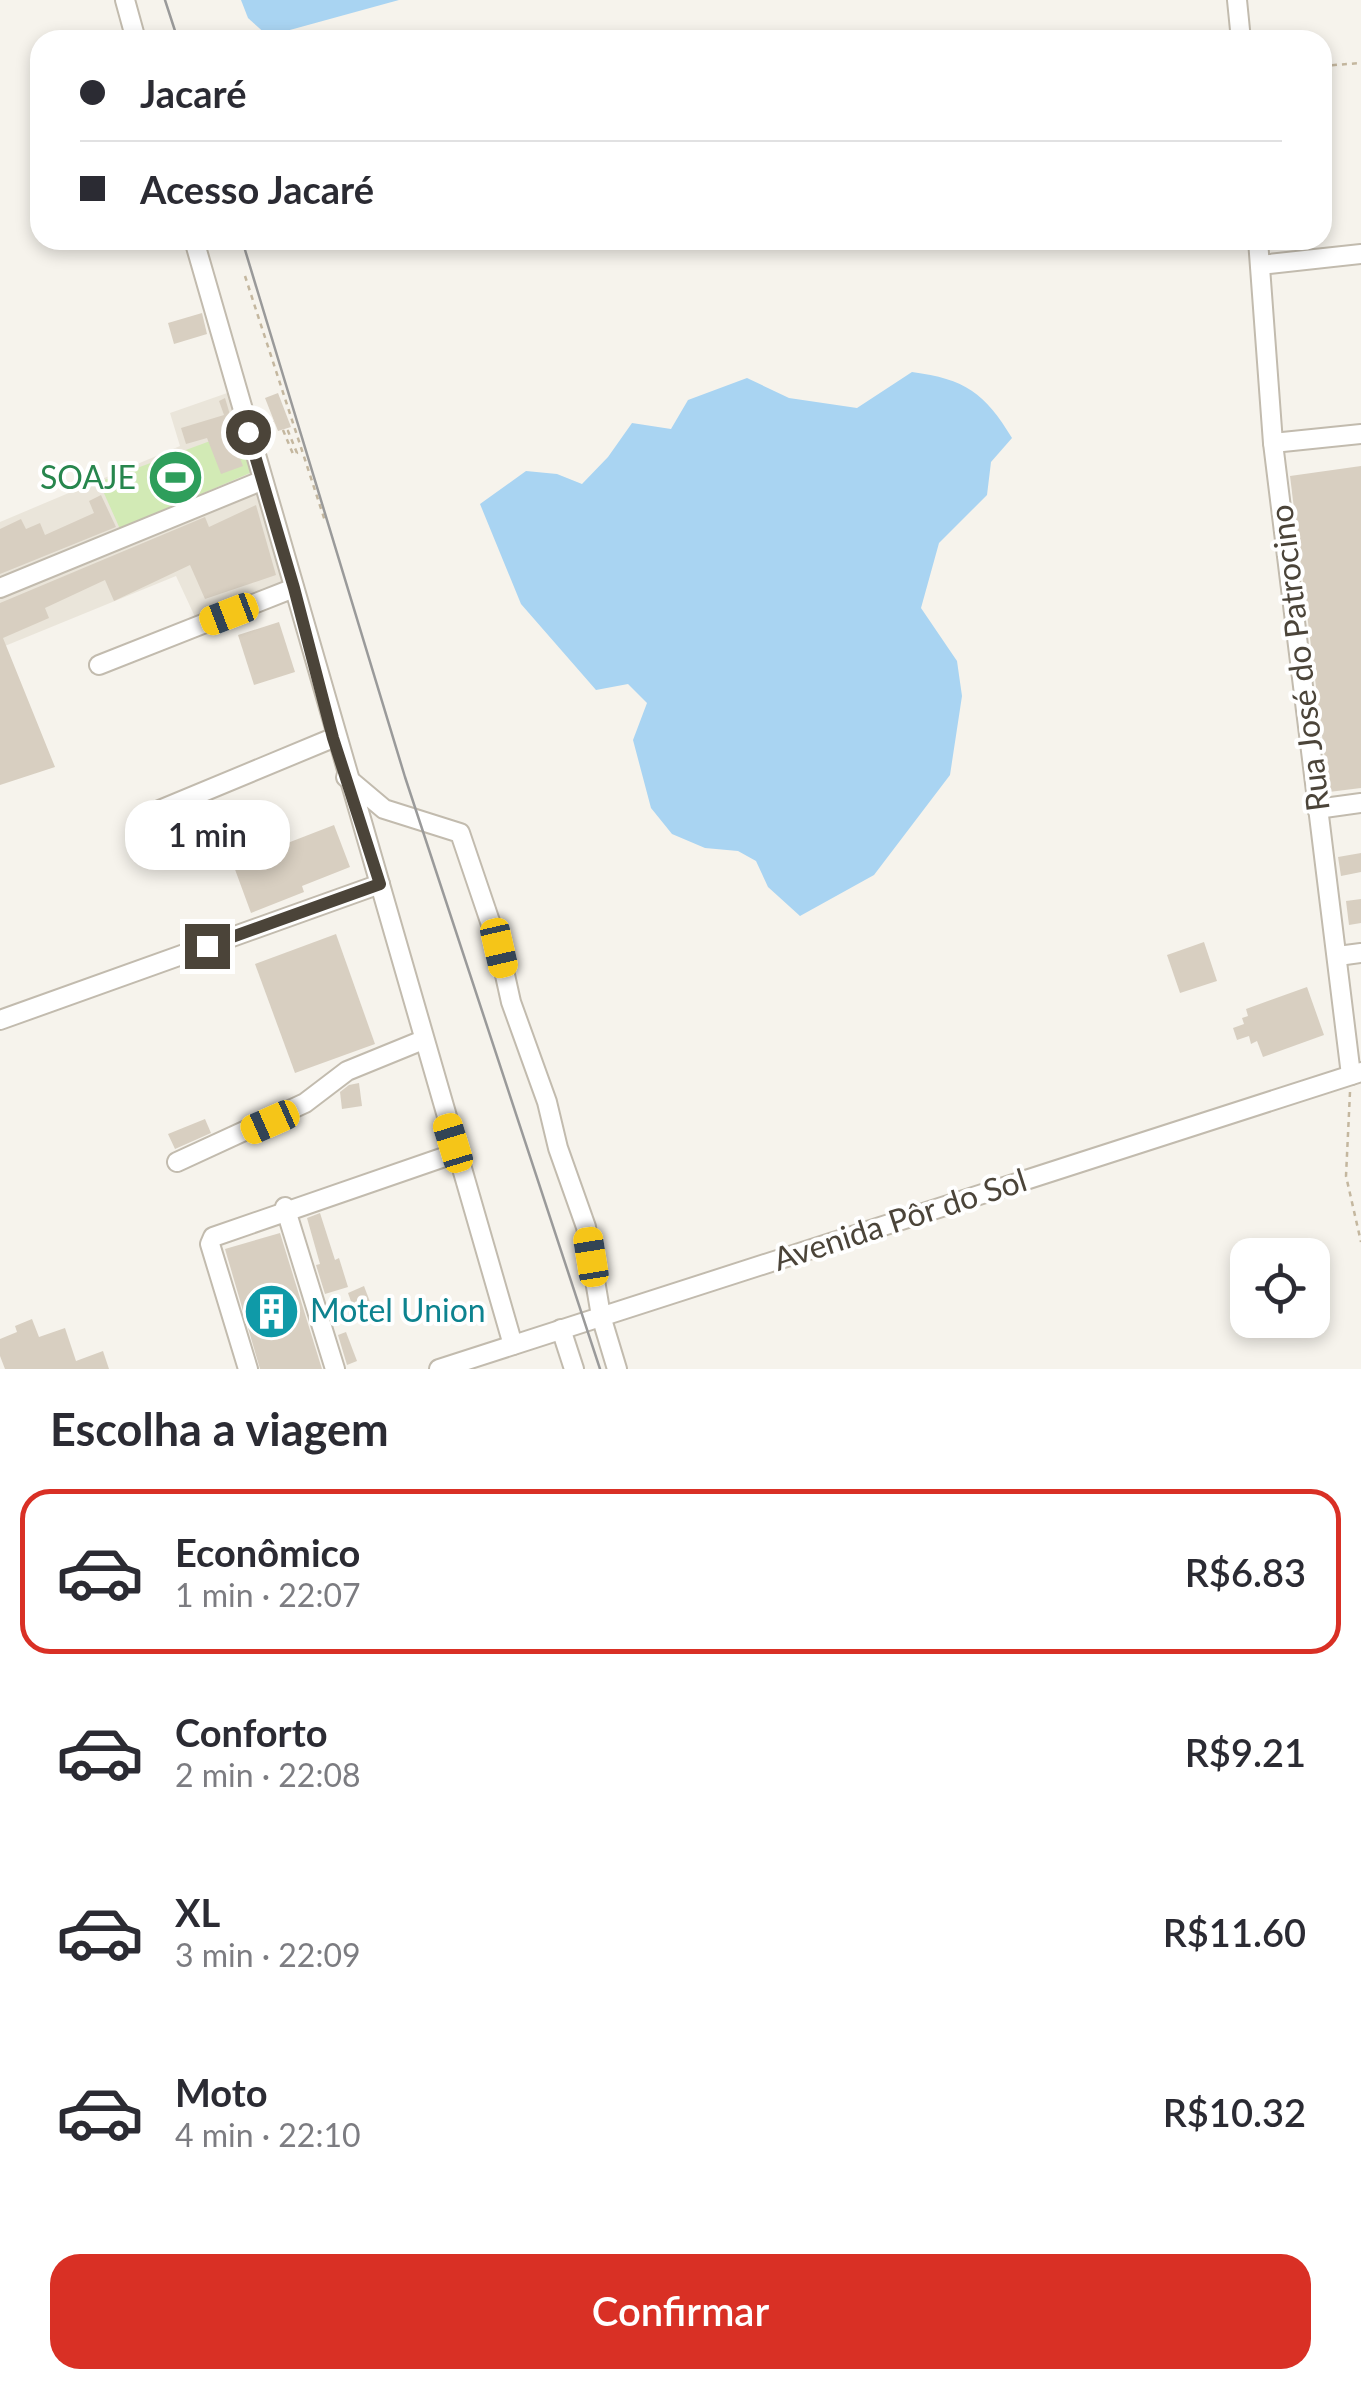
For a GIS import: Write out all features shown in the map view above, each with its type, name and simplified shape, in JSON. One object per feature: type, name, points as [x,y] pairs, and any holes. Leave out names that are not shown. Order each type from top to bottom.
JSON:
[{"type":"street","points":[[125,0],[133,30]]},
{"type":"street","points":[[1237,0],[1240,30]]},
{"type":"street","points":[[197,250],[333,738],[380,884],[513,1345]]},
{"type":"street","name":"Rua José do Patrocino","points":[[1259,250],[1273,443],[1356,1074]]},
{"type":"street","points":[[1260,264],[1361,254]]},
{"type":"street","points":[[1273,443],[1361,434]]},
{"type":"street","points":[[0,588],[261,481]]},
{"type":"street","points":[[99,665],[294,588]]},
{"type":"street","points":[[150,814],[333,738]]},
{"type":"street","points":[[346,777],[384,809],[460,833],[586,1227],[602,1316],[617,1369]]},
{"type":"street","points":[[1318,808],[1361,803]]},
{"type":"street","points":[[0,1020],[380,884]]},
{"type":"street","points":[[1338,956],[1361,953]]},
{"type":"street","points":[[177,1162],[305,1103],[348,1071],[423,1040]]},
{"type":"street","name":"Avenida Pôr do Sol","points":[[439,1369],[1356,1074]]},
{"type":"street","points":[[248,1369],[210,1244],[213,1237],[455,1148]]},
{"type":"street","points":[[283,1212],[335,1369]]},
{"type":"street","points":[[561,1329],[574,1369]]},
{"type":"path","points":[[1332,65],[1361,63]]},
{"type":"path","points":[[245,276],[325,520]]},
{"type":"path","points":[[284,430],[293,454],[296,453],[288,431],[294,429]]},
{"type":"path","points":[[1356,1074],[1346,1176],[1361,1242]]},
{"type":"shaded area","points":[[233,391],[289,586],[196,619],[176,576],[0,648],[0,522],[180,446],[170,413]]},
{"type":"green space","points":[[240,430],[250,473],[120,529],[99,482]]},
{"type":"water","points":[[241,0],[399,0],[290,30],[261,30],[248,18]]},
{"type":"water","points":[[912,372],[946,379],[972,391],[1012,438],[991,462],[987,495],[939,543],[921,608],[957,661],[962,696],[950,775],[874,875],[800,916],[768,887],[756,861],[738,851],[705,848],[672,834],[651,808],[633,740],[647,703],[628,684],[596,690],[521,604],[480,504],[526,471],[557,474],[582,484],[632,423],[671,429],[688,400],[747,378],[789,398],[857,408]]},
{"type":"building","points":[[202,313],[207,334],[174,344],[168,323]]},
{"type":"building","points":[[278,393],[291,427],[278,431],[265,398]]},
{"type":"building","points":[[225,398],[234,428],[229,430],[243,466],[221,474],[207,438],[186,444],[181,428],[224,415],[219,401]]},
{"type":"building","points":[[1361,466],[1361,788],[1329,792],[1290,476]]},
{"type":"building","points":[[101,495],[116,527],[0,574],[0,529],[21,519],[26,529],[40,523],[45,535],[94,513],[89,501]]},
{"type":"building","points":[[256,505],[276,575],[205,599],[190,565],[114,601],[105,580],[45,608],[49,618],[3,638],[55,767],[0,785],[0,603],[205,517],[209,527]]},
{"type":"building","points":[[279,622],[295,672],[254,685],[238,635]]},
{"type":"building","points":[[334,825],[350,867],[302,886],[304,892],[251,913],[233,864]]},
{"type":"building","points":[[1361,853],[1361,872],[1341,876],[1338,857]]},
{"type":"building","points":[[1361,899],[1361,923],[1349,925],[1346,901]]},
{"type":"building","points":[[336,934],[375,1044],[295,1073],[255,964]]},
{"type":"building","points":[[1204,942],[1217,981],[1180,993],[1167,955]]},
{"type":"building","points":[[1307,987],[1324,1035],[1263,1057],[1257,1041],[1251,1044],[1249,1036],[1237,1040],[1233,1028],[1244,1024],[1246,1009]]},
{"type":"building","points":[[359,1083],[362,1106],[342,1109],[340,1092]]},
{"type":"building","points":[[205,1119],[211,1133],[175,1149],[168,1134]]},
{"type":"building","points":[[320,1213],[348,1287],[325,1294],[307,1218]]},
{"type":"building","name":"Motel Union","points":[[280,1233],[322,1369],[260,1369],[225,1249]]},
{"type":"building","points":[[364,1286],[375,1315],[358,1321],[348,1293]]},
{"type":"building","points":[[32,1319],[39,1337],[65,1328],[76,1361],[103,1351],[109,1369],[5,1369],[0,1339],[17,1332],[15,1326]]},
{"type":"building","points":[[346,1332],[357,1361],[347,1365],[338,1335]]},
{"type":"tram line","points":[[165,0],[175,30]]},
{"type":"tram line","points":[[245,250],[405,777],[600,1369]]},
{"type":"place","name":"SOAJE","points":[[175,478]]},
{"type":"place","name":"Motel Union","points":[[271,1311]]},
{"type":"route","points":[[207,946],[380,884],[333,738],[248,432]]}]
